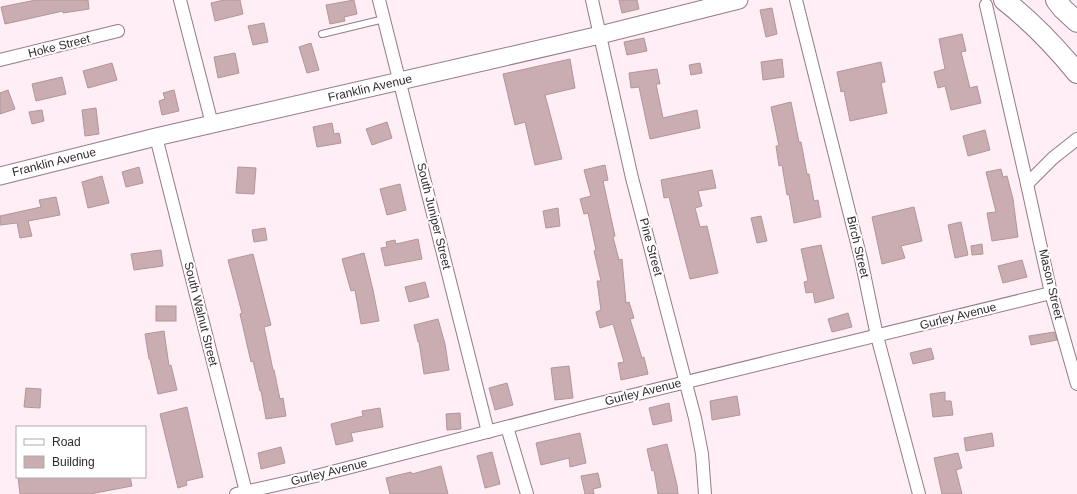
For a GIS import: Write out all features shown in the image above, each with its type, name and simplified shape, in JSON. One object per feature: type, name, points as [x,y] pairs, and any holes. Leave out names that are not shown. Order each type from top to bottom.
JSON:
[{"type":"main road","points":[[1056,0],[1077,22]]},
{"type":"main road","points":[[995,2],[1037,28],[1077,73]]},
{"type":"street","points":[[180,0],[212,124]]},
{"type":"street","name":"South Juniper Street","points":[[380,0],[488,432]]},
{"type":"street","name":"Pine Street","points":[[592,0],[632,178],[695,418],[702,454],[705,494]]},
{"type":"street","name":"Franklin Avenue","points":[[0,176],[156,137],[600,35],[740,0]]},
{"type":"street","name":"Birch Street","points":[[796,0],[861,259],[878,336],[919,494]]},
{"type":"street","name":"Mason Street","points":[[995,2],[1027,184],[1052,293],[1077,384]]},
{"type":"street","name":"Hoke Street","points":[[0,60],[118,31]]},
{"type":"street","name":"South Walnut Street","points":[[156,137],[241,493]]},
{"type":"street","points":[[1027,184],[1053,158],[1077,138]]},
{"type":"street","name":"Gurley Avenue","points":[[241,493],[327,473],[686,382],[1052,293]]},
{"type":"street","points":[[507,427],[527,494]]},
{"type":"lane","points":[[322,34],[384,20]]},
{"type":"building","points":[[36,0],[88,0],[89,9],[63,13],[63,11],[5,24],[1,7]]},
{"type":"building","points":[[224,0],[240,0],[243,14],[215,21],[211,3]]},
{"type":"building","points":[[354,0],[357,14],[344,17],[345,21],[330,24],[326,5]]},
{"type":"building","points":[[619,0],[637,0],[639,9],[622,13]]},
{"type":"building","points":[[772,8],[777,34],[766,37],[760,10]]},
{"type":"building","points":[[264,23],[268,42],[253,45],[248,26]]},
{"type":"building","points":[[962,34],[966,51],[961,52],[970,88],[977,86],[981,103],[951,110],[945,86],[938,88],[934,72],[945,69],[939,39]]},
{"type":"building","points":[[644,38],[647,51],[627,55],[624,42]]},
{"type":"building","points":[[311,43],[319,70],[307,73],[299,47]]},
{"type":"building","points":[[235,53],[239,73],[218,78],[214,57]]},
{"type":"building","points":[[570,59],[575,88],[545,95],[562,159],[535,165],[525,122],[515,125],[503,74]]},
{"type":"building","points":[[782,59],[784,77],[763,80],[761,62]]},
{"type":"building","points":[[881,62],[885,82],[881,83],[887,113],[850,121],[844,91],[841,92],[837,72]]},
{"type":"building","points":[[112,63],[117,80],[88,88],[83,71]]},
{"type":"building","points":[[700,63],[702,73],[691,75],[689,65]]},
{"type":"building","points":[[657,69],[660,84],[656,84],[663,118],[697,110],[700,128],[650,139],[639,87],[631,88],[629,73]]},
{"type":"building","points":[[62,77],[66,94],[36,101],[32,84]]},
{"type":"building","points":[[8,90],[15,109],[0,114],[0,93]]},
{"type":"building","points":[[174,90],[179,111],[162,115],[159,101],[165,99],[163,93]]},
{"type":"building","points":[[791,102],[799,142],[801,142],[814,201],[818,200],[821,217],[794,223],[782,165],[779,166],[776,146],[779,146],[771,107]]},
{"type":"building","points":[[96,108],[99,134],[85,136],[82,110]]},
{"type":"building","points":[[42,110],[44,121],[32,124],[29,112]]},
{"type":"building","points":[[387,122],[392,138],[372,145],[366,129]]},
{"type":"building","points":[[332,123],[334,134],[339,133],[341,143],[317,147],[313,127]]},
{"type":"building","points":[[985,130],[990,150],[968,156],[963,136]]},
{"type":"building","points":[[605,165],[608,180],[603,181],[615,236],[613,237],[619,260],[622,259],[626,303],[629,302],[634,318],[630,319],[642,358],[644,357],[648,374],[621,380],[618,363],[624,362],[613,324],[600,328],[596,312],[601,310],[597,281],[601,281],[594,251],[596,250],[588,213],[584,214],[580,199],[591,196],[584,170]]},
{"type":"building","points":[[139,167],[143,183],[126,187],[122,172]]},
{"type":"building","points":[[238,167],[256,168],[254,194],[236,193]]},
{"type":"building","points":[[1001,169],[1003,177],[1007,176],[1013,199],[1018,237],[992,241],[987,213],[996,212],[986,172]]},
{"type":"building","points":[[712,170],[716,188],[698,191],[702,206],[695,208],[700,227],[707,226],[718,273],[690,279],[669,197],[664,198],[661,180]]},
{"type":"building","points":[[102,176],[109,203],[88,208],[82,182]]},
{"type":"building","points":[[400,184],[406,210],[387,215],[380,189]]},
{"type":"building","points":[[56,197],[60,215],[28,221],[32,236],[20,238],[17,223],[0,225],[0,216],[41,207],[39,200]]},
{"type":"building","points":[[914,207],[922,241],[901,246],[905,258],[882,264],[872,217]]},
{"type":"building","points":[[558,208],[560,226],[546,228],[543,211]]},
{"type":"building","points":[[761,216],[767,241],[757,243],[751,218]]},
{"type":"building","points":[[961,222],[968,255],[955,258],[948,225]]},
{"type":"building","points":[[265,228],[267,240],[254,242],[252,230]]},
{"type":"building","points":[[418,239],[422,259],[385,266],[381,248],[387,247],[386,242],[395,240],[396,244]]},
{"type":"building","points":[[982,244],[983,254],[972,255],[971,246]]},
{"type":"building","points":[[821,245],[834,298],[815,303],[813,292],[806,293],[804,282],[808,281],[801,249]]},
{"type":"building","points":[[161,250],[163,266],[134,270],[131,254]]},
{"type":"building","points":[[364,253],[379,321],[361,324],[355,290],[351,291],[342,259]]},
{"type":"building","points":[[253,254],[271,325],[264,327],[280,399],[283,398],[286,416],[266,419],[261,391],[253,361],[251,362],[240,314],[242,313],[228,260]]},
{"type":"building","points":[[1022,260],[1027,277],[1003,283],[998,266]]},
{"type":"building","points":[[425,282],[429,297],[409,302],[405,287]]},
{"type":"building","points":[[156,306],[176,306],[176,321],[156,321]]},
{"type":"building","points":[[848,313],[852,327],[832,332],[828,319]]},
{"type":"building","points":[[438,319],[445,344],[449,370],[424,374],[419,342],[414,325]]},
{"type":"building","points":[[164,331],[169,366],[171,365],[177,390],[158,394],[149,359],[145,334]]},
{"type":"building","points":[[1054,332],[1057,340],[1031,345],[1029,336]]},
{"type":"building","points":[[931,348],[934,359],[913,364],[910,353]]},
{"type":"building","points":[[569,366],[573,398],[555,400],[551,368]]},
{"type":"building","points":[[507,383],[513,405],[495,410],[489,388]]},
{"type":"building","points":[[26,388],[41,389],[40,408],[24,407]]},
{"type":"building","points":[[945,392],[945,401],[951,401],[953,415],[933,417],[930,394]]},
{"type":"building","points":[[737,396],[740,415],[712,420],[710,401]]},
{"type":"building","points":[[669,403],[672,421],[653,425],[649,408]]},
{"type":"building","points":[[187,407],[203,477],[186,481],[187,485],[178,488],[160,414]]},
{"type":"building","points":[[380,408],[383,427],[351,433],[353,441],[336,445],[331,424],[363,416],[362,411]]},
{"type":"building","points":[[460,413],[461,429],[447,430],[446,414]]},
{"type":"building","points":[[580,433],[586,463],[570,467],[569,458],[541,465],[536,443]]},
{"type":"building","points":[[992,433],[994,446],[966,451],[964,438]]},
{"type":"building","points":[[667,444],[678,494],[658,494],[654,470],[652,471],[647,449]]},
{"type":"building","points":[[281,447],[285,463],[261,469],[258,453]]},
{"type":"building","points":[[492,452],[500,484],[485,488],[477,456]]},
{"type":"building","points":[[958,453],[962,468],[956,470],[962,494],[942,494],[934,458]]},
{"type":"building","points":[[441,466],[448,494],[390,494],[386,478],[411,472],[412,474]]},
{"type":"building","points":[[598,473],[601,487],[593,489],[594,494],[585,494],[581,476]]},
{"type":"building","points":[[18,478],[130,478],[132,486],[90,494],[20,494]]}]
